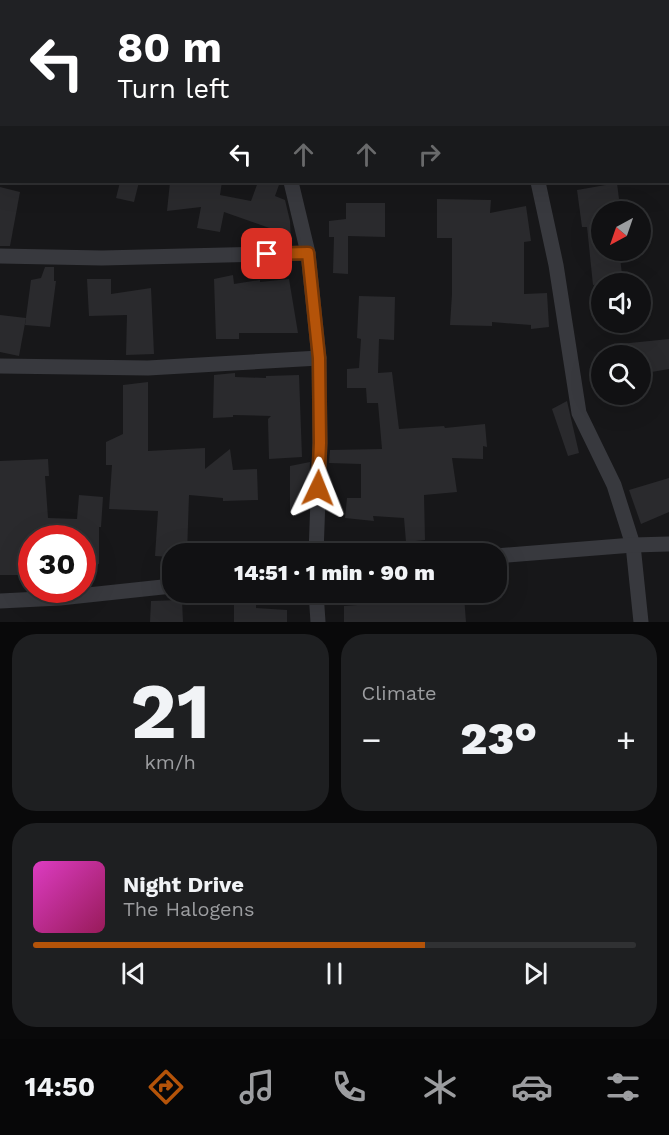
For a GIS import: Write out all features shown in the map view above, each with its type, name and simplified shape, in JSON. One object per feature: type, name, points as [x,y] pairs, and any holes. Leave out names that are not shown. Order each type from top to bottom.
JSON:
[{"type":"street","points":[[291,183],[308,253],[319,358],[320,443],[316,543]]},
{"type":"street","points":[[538,183],[556,265],[579,413],[614,485],[633,545],[641,622]]},
{"type":"street","points":[[0,256],[102,258],[308,253]]},
{"type":"street","points":[[0,366],[148,368],[319,358]]},
{"type":"street","points":[[507,555],[669,544]]},
{"type":"street","points":[[0,602],[162,587]]},
{"type":"street","points":[[317,603],[318,622]]},
{"type":"building","points":[[120,183],[139,183],[134,202],[116,198]]},
{"type":"building","points":[[170,183],[222,183],[220,195],[251,201],[258,183],[280,183],[275,196],[285,200],[290,221],[291,242],[274,236],[275,230],[224,212],[220,232],[197,228],[201,207],[167,211]]},
{"type":"building","points":[[617,183],[619,199],[591,201],[591,261],[620,261],[622,273],[592,273],[587,227],[582,227],[577,190]]},
{"type":"building","points":[[0,187],[20,192],[10,246],[0,246]]},
{"type":"building","points":[[437,199],[491,200],[490,213],[526,206],[531,241],[524,242],[524,294],[547,293],[549,327],[531,329],[531,325],[492,322],[492,326],[450,325],[452,238],[437,238]]},
{"type":"building","points":[[346,203],[385,203],[385,237],[348,236],[348,274],[333,273],[334,237],[329,237],[329,221],[346,219]]},
{"type":"building","points":[[45,267],[54,267],[54,281],[56,281],[50,327],[25,325],[31,280],[41,278]]},
{"type":"building","points":[[233,275],[234,284],[289,279],[298,333],[239,333],[239,339],[216,339],[214,279]]},
{"type":"building","points":[[87,279],[111,279],[111,294],[151,288],[154,354],[126,355],[127,315],[89,316]]},
{"type":"building","points":[[359,296],[395,297],[394,340],[379,339],[378,373],[392,372],[399,429],[485,424],[487,447],[483,446],[483,459],[452,458],[457,492],[424,495],[425,540],[406,542],[404,518],[373,516],[374,521],[345,518],[347,498],[361,498],[361,464],[329,463],[330,450],[382,449],[378,403],[367,403],[366,388],[347,388],[347,369],[359,368],[361,339],[357,338]]},
{"type":"building","points":[[0,315],[26,318],[19,356],[0,352]]},
{"type":"building","points":[[669,339],[669,369],[651,372],[651,345],[610,345]]},
{"type":"building","points":[[235,373],[235,377],[266,378],[266,376],[299,375],[302,457],[269,459],[268,419],[271,416],[233,415],[233,417],[213,418],[214,375]]},
{"type":"building","points":[[148,382],[148,451],[205,448],[205,469],[230,449],[233,470],[257,469],[258,500],[223,501],[223,498],[189,495],[187,543],[162,543],[162,556],[155,556],[158,511],[109,509],[112,465],[106,465],[106,442],[123,434],[123,385]]},
{"type":"building","points":[[567,401],[579,453],[568,456],[552,409]]},
{"type":"building","points":[[48,459],[49,476],[45,476],[48,518],[77,519],[79,495],[103,497],[101,527],[99,527],[99,564],[96,564],[96,525],[18,525],[18,575],[0,575],[0,461]]},
{"type":"building","points":[[310,462],[308,510],[290,511],[290,466]]},
{"type":"building","points":[[669,478],[669,512],[641,524],[629,490]]},
{"type":"building","points":[[151,601],[182,603],[183,622],[150,622]]},
{"type":"building","points":[[234,603],[256,603],[256,608],[287,610],[287,622],[234,622]]},
{"type":"building","points":[[357,603],[465,603],[466,622],[344,622],[344,606],[357,605]]},
{"type":"route","points":[[267,254],[308,253],[319,358],[318,488]]}]
